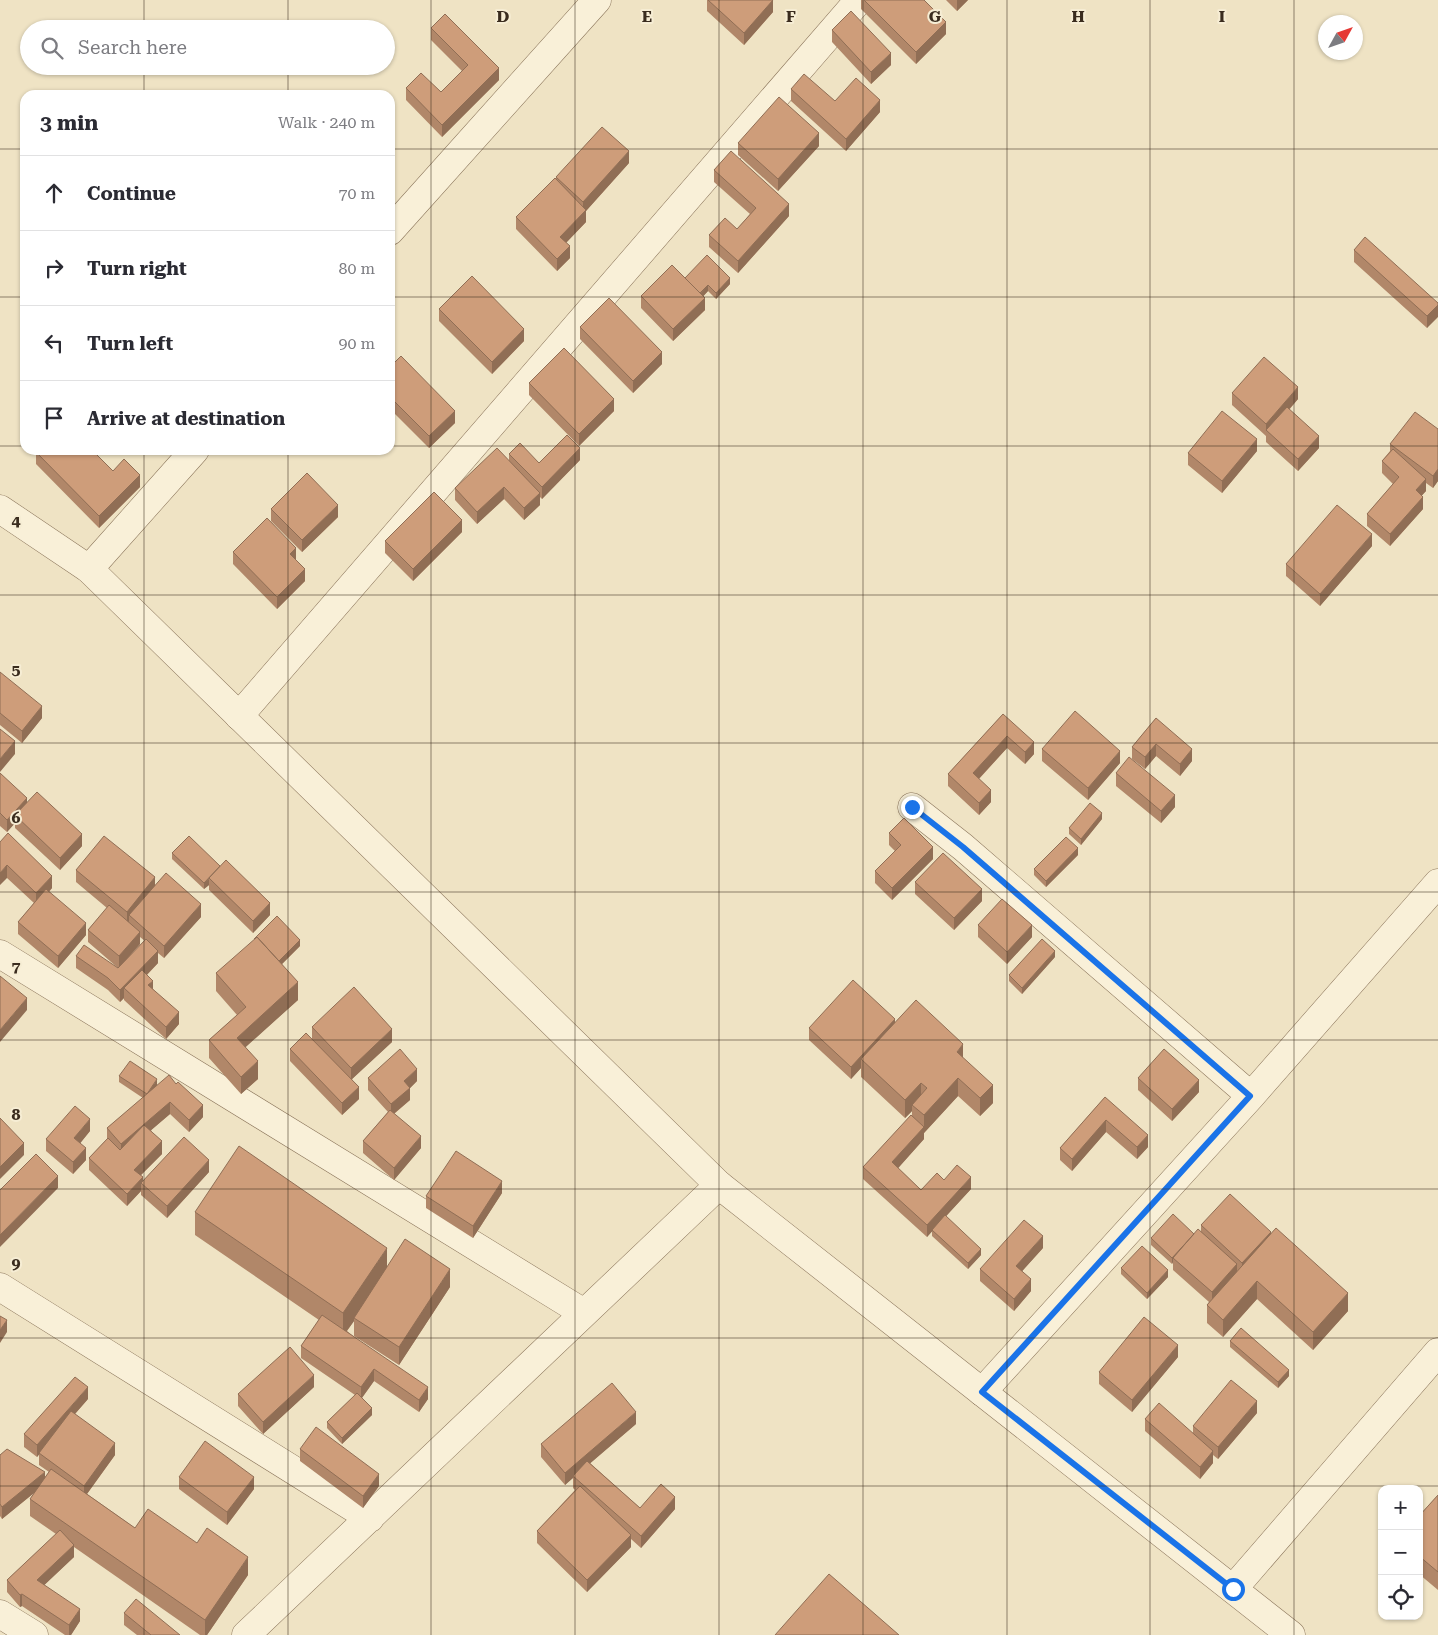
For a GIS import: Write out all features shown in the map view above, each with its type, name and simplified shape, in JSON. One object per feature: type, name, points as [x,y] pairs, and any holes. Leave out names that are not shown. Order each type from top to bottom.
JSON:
[{"type":"street","points":[[395,225],[597,0]]},
{"type":"street","points":[[239,716],[859,0]]},
{"type":"street","points":[[89,569],[191,455]]},
{"type":"street","points":[[0,509],[89,569],[719,1185],[1291,1635]]},
{"type":"street","points":[[912,807],[963,847],[1250,1096]]},
{"type":"street","points":[[982,1392],[1250,1096],[1438,883]]},
{"type":"street","points":[[0,954],[584,1313]]},
{"type":"street","points":[[246,1635],[719,1185]]},
{"type":"street","points":[[0,1287],[370,1518]]},
{"type":"street","points":[[1233,1589],[1438,1352]]},
{"type":"street","points":[[0,1614],[34,1635]]},
{"type":"building","points":[[708,0],[773,0],[744,33]]},
{"type":"building","points":[[864,0],[924,0],[946,22],[916,52]]},
{"type":"building","points":[[851,11],[891,53],[871,72],[832,30]]},
{"type":"building","points":[[445,14],[499,68],[442,125],[406,88],[421,73],[441,92],[468,65],[431,28]]},
{"type":"building","points":[[804,74],[835,101],[856,78],[880,100],[846,139],[791,89]]},
{"type":"building","points":[[779,97],[819,133],[778,179],[738,143]]},
{"type":"building","points":[[602,127],[629,151],[583,202],[556,177]]},
{"type":"building","points":[[731,151],[789,204],[738,261],[709,235],[725,218],[737,229],[756,208],[714,170]]},
{"type":"building","points":[[555,178],[586,210],[560,237],[570,246],[557,259],[516,217]]},
{"type":"building","points":[[1365,237],[1438,303],[1427,316],[1354,250]]},
{"type":"building","points":[[707,255],[730,278],[716,293],[708,285],[700,293],[685,278]]},
{"type":"building","points":[[672,265],[705,298],[673,329],[641,296]]},
{"type":"building","points":[[472,276],[524,329],[492,362],[439,309]]},
{"type":"building","points":[[609,298],[662,352],[633,381],[580,327]]},
{"type":"building","points":[[564,348],[614,399],[579,434],[529,383]]},
{"type":"building","points":[[401,356],[455,411],[429,436],[395,402],[395,362]]},
{"type":"building","points":[[1264,357],[1298,387],[1266,424],[1232,393]]},
{"type":"building","points":[[1287,407],[1319,436],[1298,459],[1266,430]]},
{"type":"building","points":[[1222,411],[1257,439],[1222,481],[1188,453]]},
{"type":"building","points":[[1415,412],[1438,429],[1438,469],[1433,476],[1390,444]]},
{"type":"building","points":[[567,435],[580,448],[542,487],[509,454],[520,443],[539,463]]},
{"type":"building","points":[[497,448],[540,493],[524,508],[504,487],[477,512],[455,488]]},
{"type":"building","points":[[1393,449],[1426,479],[1416,490],[1423,497],[1390,534],[1367,514],[1399,477],[1382,461]]},
{"type":"building","points":[[39,455],[97,455],[113,471],[124,459],[140,475],[99,516]]},
{"type":"building","points":[[307,473],[338,505],[302,540],[271,509]]},
{"type":"building","points":[[434,492],[462,520],[413,569],[385,541]]},
{"type":"building","points":[[1337,505],[1372,534],[1320,594],[1286,564]]},
{"type":"building","points":[[267,518],[296,548],[290,554],[305,569],[277,597],[233,552]]},
{"type":"building","points":[[0,672],[42,706],[22,731],[0,713]]},
{"type":"building","points":[[1075,711],[1120,751],[1088,788],[1042,749]]},
{"type":"building","points":[[1003,714],[1034,742],[1025,752],[1007,736],[973,773],[991,790],[979,803],[948,774]]},
{"type":"building","points":[[1156,718],[1192,749],[1180,764],[1156,744],[1145,757],[1132,747]]},
{"type":"building","points":[[0,729],[15,741],[0,759]]},
{"type":"building","points":[[1129,757],[1175,795],[1161,811],[1116,773]]},
{"type":"building","points":[[0,773],[27,798],[7,820],[0,813]]},
{"type":"building","points":[[37,792],[82,834],[60,858],[15,815]]},
{"type":"building","points":[[1090,803],[1102,813],[1081,839],[1069,828]]},
{"type":"building","points":[[904,818],[933,847],[892,888],[875,871],[901,845],[889,833]]},
{"type":"building","points":[[8,833],[52,876],[36,893],[7,865],[0,873],[0,842]]},
{"type":"building","points":[[104,836],[155,877],[127,912],[76,870]]},
{"type":"building","points":[[189,836],[220,866],[204,883],[172,853]]},
{"type":"building","points":[[1066,837],[1078,848],[1046,881],[1034,869]]},
{"type":"building","points":[[943,853],[982,889],[954,918],[915,882]]},
{"type":"building","points":[[226,860],[270,903],[253,921],[209,878]]},
{"type":"building","points":[[166,873],[201,904],[164,946],[129,915]]},
{"type":"building","points":[[46,889],[86,923],[58,956],[18,922]]},
{"type":"building","points":[[1002,899],[1032,925],[1007,952],[978,925]]},
{"type":"building","points":[[109,905],[140,932],[119,956],[88,930]]},
{"type":"building","points":[[277,916],[300,940],[279,961],[257,937],[254,939]]},
{"type":"building","points":[[257,937],[298,982],[237,1038],[258,1061],[241,1077],[209,1040],[246,1007],[216,973]]},
{"type":"building","points":[[146,939],[158,951],[120,990],[108,978],[76,956],[84,945],[118,968]]},
{"type":"building","points":[[1042,939],[1055,951],[1022,988],[1009,975]]},
{"type":"building","points":[[142,970],[153,981],[148,985],[179,1012],[166,1027],[124,988]]},
{"type":"building","points":[[0,976],[27,998],[0,1030]]},
{"type":"building","points":[[853,980],[895,1019],[851,1067],[809,1028]]},
{"type":"building","points":[[354,987],[392,1029],[351,1068],[312,1027]]},
{"type":"building","points":[[916,1000],[963,1044],[957,1052],[993,1085],[980,1098],[958,1078],[924,1115],[912,1105],[927,1088],[921,1083],[905,1100],[861,1059]]},
{"type":"building","points":[[306,1033],[359,1087],[342,1103],[290,1049]]},
{"type":"building","points":[[400,1049],[417,1069],[404,1081],[410,1088],[391,1104],[368,1078]]},
{"type":"building","points":[[1164,1049],[1199,1080],[1172,1109],[1138,1078]]},
{"type":"building","points":[[130,1061],[157,1079],[147,1094],[119,1076]]},
{"type":"building","points":[[169,1075],[176,1084],[178,1082],[203,1105],[189,1120],[170,1102],[121,1144],[107,1128]]},
{"type":"building","points":[[1105,1097],[1148,1135],[1137,1147],[1106,1120],[1072,1159],[1060,1148]]},
{"type":"building","points":[[75,1106],[90,1119],[74,1138],[86,1148],[73,1162],[46,1139]]},
{"type":"building","points":[[390,1110],[421,1136],[394,1168],[363,1141]]},
{"type":"building","points":[[911,1115],[924,1127],[892,1162],[921,1190],[937,1173],[944,1180],[957,1165],[971,1177],[927,1225],[863,1167]]},
{"type":"building","points":[[0,1118],[24,1143],[0,1167]]},
{"type":"building","points":[[144,1125],[162,1141],[134,1170],[143,1177],[127,1194],[89,1158],[108,1138],[120,1150]]},
{"type":"building","points":[[184,1137],[209,1160],[167,1206],[141,1183]]},
{"type":"building","points":[[239,1146],[387,1248],[343,1313],[195,1212]]},
{"type":"building","points":[[456,1151],[502,1181],[473,1226],[426,1196]]},
{"type":"building","points":[[36,1154],[58,1176],[0,1235],[0,1190]]},
{"type":"building","points":[[1230,1194],[1271,1232],[1242,1263],[1201,1225]]},
{"type":"building","points":[[1173,1214],[1194,1234],[1172,1258],[1151,1238]]},
{"type":"building","points":[[945,1215],[981,1249],[968,1263],[932,1230]]},
{"type":"building","points":[[1024,1220],[1043,1236],[1016,1266],[1031,1279],[1014,1299],[980,1269]]},
{"type":"building","points":[[1276,1228],[1348,1293],[1313,1332],[1257,1281],[1223,1320],[1207,1305]]},
{"type":"building","points":[[1198,1229],[1237,1264],[1212,1292],[1173,1258]]},
{"type":"building","points":[[405,1239],[450,1269],[399,1347],[354,1318]]},
{"type":"building","points":[[1142,1246],[1168,1270],[1147,1293],[1121,1268]]},
{"type":"building","points":[[322,1315],[428,1387],[419,1400],[374,1369],[361,1387],[301,1346]]},
{"type":"building","points":[[0,1316],[7,1320],[0,1330]]},
{"type":"building","points":[[1144,1317],[1178,1345],[1132,1400],[1099,1372]]},
{"type":"building","points":[[1241,1328],[1289,1370],[1278,1382],[1230,1341]]},
{"type":"building","points":[[290,1347],[314,1375],[263,1422],[238,1394]]},
{"type":"building","points":[[75,1377],[88,1387],[37,1445],[24,1434]]},
{"type":"building","points":[[1231,1380],[1257,1401],[1218,1447],[1193,1426]]},
{"type":"building","points":[[612,1383],[636,1412],[565,1473],[541,1444]]},
{"type":"building","points":[[357,1393],[372,1408],[342,1438],[327,1422]]},
{"type":"building","points":[[1159,1403],[1213,1451],[1200,1467],[1145,1419]]},
{"type":"building","points":[[71,1411],[115,1443],[84,1486],[39,1453]]},
{"type":"building","points":[[316,1427],[379,1474],[363,1496],[300,1449]]},
{"type":"building","points":[[205,1441],[254,1477],[227,1512],[179,1477]]},
{"type":"building","points":[[7,1449],[45,1472],[2,1507],[0,1504],[0,1455]]},
{"type":"building","points":[[587,1461],[640,1508],[661,1484],[675,1497],[641,1536],[573,1476]]},
{"type":"building","points":[[51,1469],[135,1528],[148,1509],[197,1543],[207,1528],[248,1557],[205,1620],[30,1499]]},
{"type":"building","points":[[580,1486],[631,1535],[587,1580],[537,1531]]},
{"type":"building","points":[[1438,1495],[1438,1572],[1423,1559],[1423,1512]]},
{"type":"building","points":[[60,1530],[74,1545],[37,1580],[80,1609],[69,1625],[22,1594],[20,1595],[7,1580]]},
{"type":"building","points":[[829,1574],[899,1635],[775,1635]]},
{"type":"building","points":[[136,1599],[180,1635],[151,1635],[124,1613]]},
{"type":"route","points":[[912,807],[963,847],[1250,1096],[982,1392],[1233,1589]]}]
